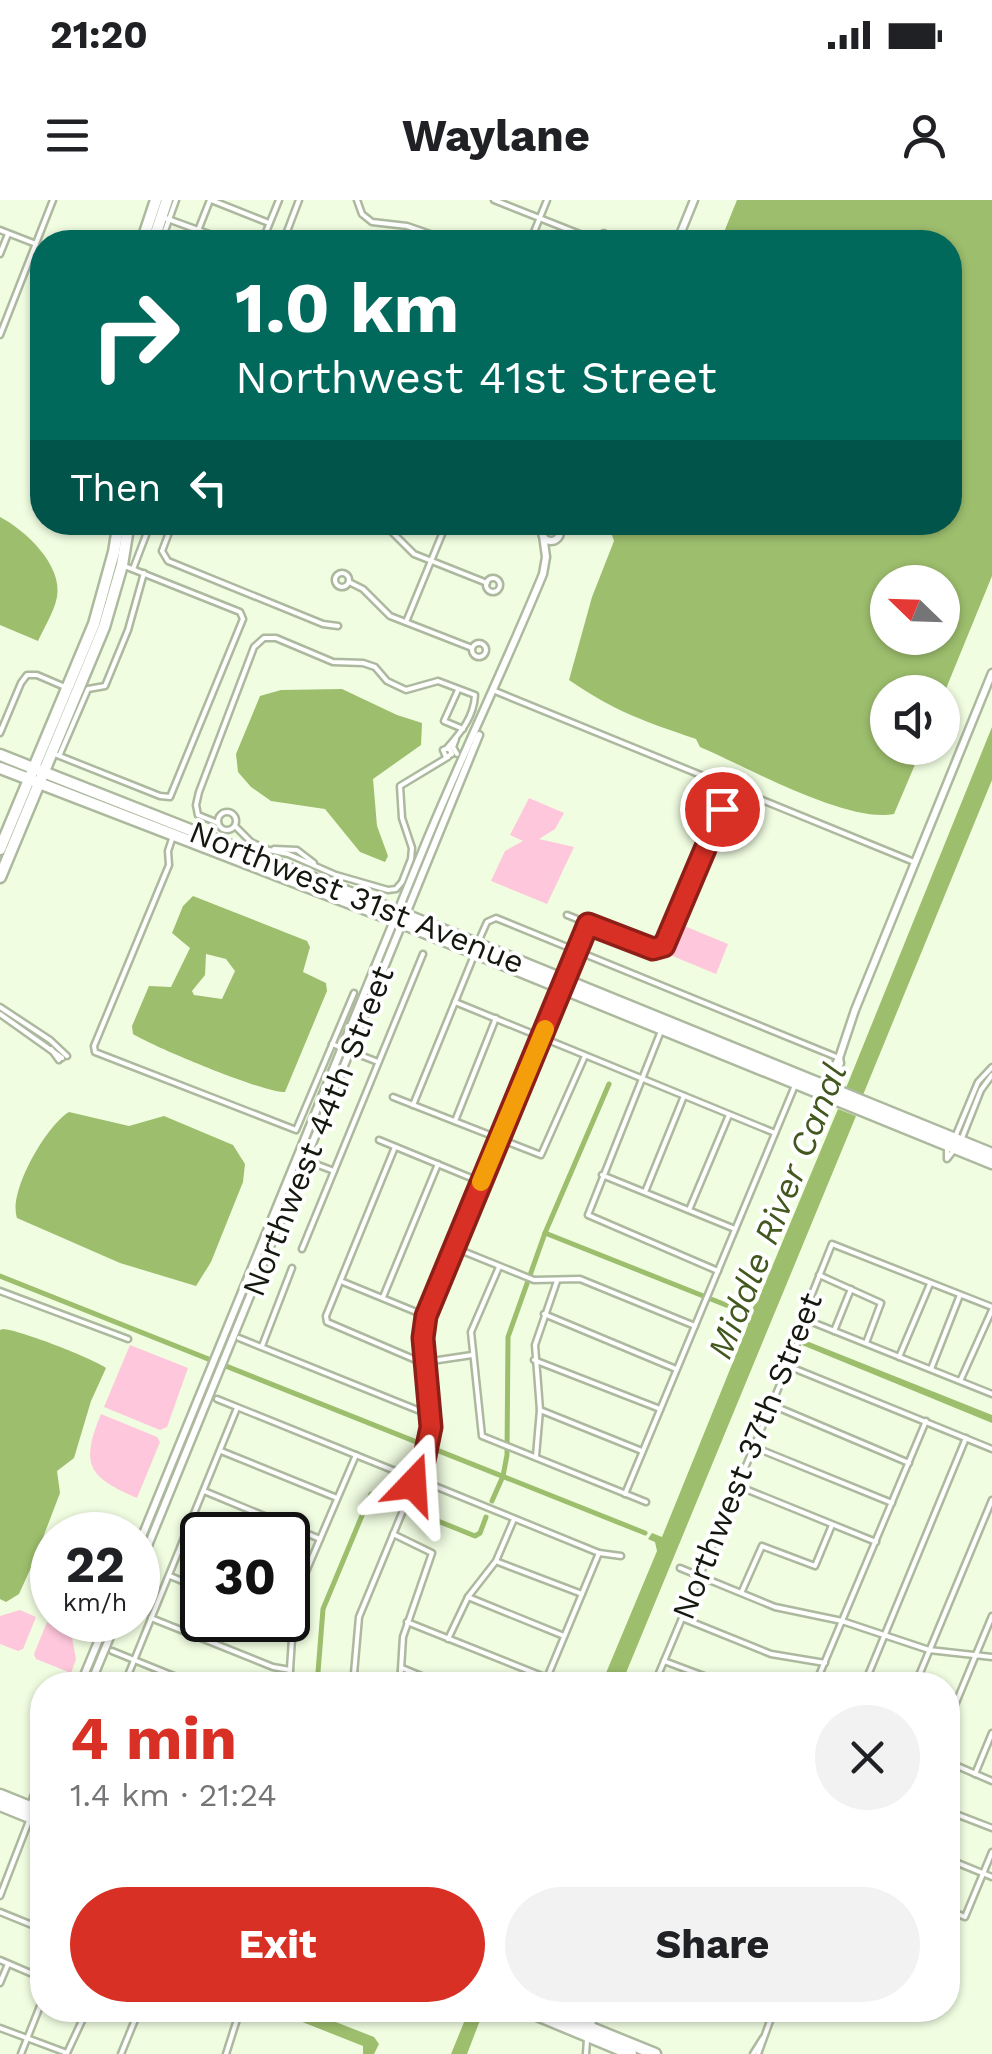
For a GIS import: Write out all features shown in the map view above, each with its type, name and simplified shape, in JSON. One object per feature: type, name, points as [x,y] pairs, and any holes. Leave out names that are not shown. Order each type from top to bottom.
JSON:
[{"type":"main road","points":[[160,230],[165,219],[162,200]]},
{"type":"main road","points":[[148,230],[162,200]]},
{"type":"main road","points":[[0,849],[36,776],[55,754],[104,627],[122,565],[123,535]]},
{"type":"main road","points":[[0,877],[68,689],[122,565]]},
{"type":"main road","name":"Northwest 31st Avenue","points":[[0,756],[36,776]]},
{"type":"main road","name":"Northwest 31st Avenue","points":[[0,768],[36,776],[400,918],[955,1144],[992,1163]]},
{"type":"main road","name":"Northwest 31st Avenue","points":[[176,829],[220,842],[400,918]]},
{"type":"main road","name":"Northwest 31st Avenue","points":[[663,1025],[796,1084],[831,1093]]},
{"type":"main road","name":"Northwest 31st Avenue","points":[[955,1144],[992,1154]]},
{"type":"main road","points":[[0,1795],[30,1808]]},
{"type":"main road","points":[[0,1804],[30,1810]]},
{"type":"main road","points":[[560,2022],[655,2054]]},
{"type":"main road","points":[[570,2022],[626,2053]]},
{"type":"street","points":[[41,230],[53,200]]},
{"type":"street","points":[[164,230],[176,200]]},
{"type":"street","points":[[165,219],[198,230],[211,200],[269,223]]},
{"type":"street","points":[[266,230],[279,200]]},
{"type":"street","points":[[288,230],[299,200]]},
{"type":"street","points":[[357,200],[362,214],[372,222],[418,230]]},
{"type":"street","points":[[494,200],[569,230]]},
{"type":"street","points":[[535,230],[547,200]]},
{"type":"street","points":[[682,230],[694,200]]},
{"type":"street","points":[[0,230],[30,242]]},
{"type":"street","points":[[0,254],[8,234]]},
{"type":"street","points":[[0,334],[30,259]]},
{"type":"street","points":[[142,535],[122,565],[144,573],[242,615],[173,795],[168,798],[55,754],[88,689],[106,686],[128,630],[144,573]]},
{"type":"street","points":[[168,535],[162,551],[168,561],[323,624],[338,626]]},
{"type":"street","points":[[395,535],[414,554],[486,582]]},
{"type":"street","points":[[406,622],[442,535]]},
{"type":"street","name":"Northwest 44th Street","points":[[153,1512],[234,1333],[400,918],[453,753],[495,691],[543,574],[546,535]]},
{"type":"street","points":[[548,535],[549,540],[556,539]]},
{"type":"street","name":"Northwest 44th Street","points":[[546,556],[557,535]]},
{"type":"street","points":[[349,582],[363,589],[390,616],[472,648]]},
{"type":"street","points":[[276,638],[333,662],[363,663],[406,690],[438,680],[459,688],[474,695],[475,701],[453,753],[400,786],[402,818],[412,848],[411,859],[396,889],[388,890],[317,867],[298,850],[268,850],[198,815],[198,792],[260,640],[276,638]]},
{"type":"street","points":[[831,1093],[855,1010],[992,672]]},
{"type":"street","points":[[0,731],[27,676],[38,675],[68,689]]},
{"type":"street","points":[[459,688],[444,722],[463,730]]},
{"type":"street","points":[[495,691],[914,862]]},
{"type":"street","points":[[567,915],[653,949],[664,946],[730,788]]},
{"type":"street","points":[[229,812],[236,819],[220,842],[220,816],[229,812]]},
{"type":"street","name":"Northwest 44th Street","points":[[176,829],[168,850],[169,865],[94,1046],[95,1052],[290,1131],[299,1126],[354,993]]},
{"type":"street","points":[[413,1105],[491,918],[839,1058]]},
{"type":"street","points":[[355,1672],[359,1617],[428,1444],[426,1316],[588,924]]},
{"type":"street","points":[[302,1248],[422,954]]},
{"type":"street","points":[[455,1002],[775,1133]]},
{"type":"street","points":[[0,1011],[50,1040],[63,1058],[51,1049],[0,1011]]},
{"type":"street","points":[[455,1122],[496,1018]]},
{"type":"street","points":[[663,1025],[588,1215],[718,1271]]},
{"type":"street","points":[[332,1044],[378,1062]]},
{"type":"street","points":[[392,1097],[541,1155],[585,1056]]},
{"type":"street","points":[[955,1144],[978,1082],[992,1066]]},
{"type":"street","points":[[955,1144],[992,1076]]},
{"type":"street","points":[[625,1494],[796,1084]]},
{"type":"street","points":[[645,1192],[684,1096]]},
{"type":"street","points":[[689,1210],[730,1114]]},
{"type":"street","points":[[379,1140],[482,1182]]},
{"type":"street","points":[[396,1147],[326,1316],[327,1322],[425,1362],[472,1356]]},
{"type":"street","points":[[302,1158],[334,1172]]},
{"type":"street","points":[[383,1297],[438,1164]]},
{"type":"street","points":[[602,1175],[735,1229]]},
{"type":"street","name":"Northwest 37th Street","points":[[659,1672],[807,1320],[804,1314],[832,1244],[930,1284]]},
{"type":"street","points":[[454,1248],[534,1280],[580,1279],[695,1326]]},
{"type":"street","points":[[499,1267],[471,1332],[482,1436],[646,1502]]},
{"type":"street","points":[[262,1346],[292,1268]]},
{"type":"street","points":[[819,1276],[881,1303],[866,1344]]},
{"type":"street","points":[[341,1281],[426,1316]]},
{"type":"street","points":[[536,1457],[540,1410],[534,1360],[538,1328],[557,1281]]},
{"type":"street","points":[[899,1357],[930,1284],[960,1295],[992,1309],[960,1381]]},
{"type":"street","points":[[834,1331],[852,1289]]},
{"type":"street","points":[[0,1292],[128,1339]]},
{"type":"street","points":[[930,1369],[960,1295]]},
{"type":"street","points":[[544,1314],[676,1369]]},
{"type":"street","points":[[807,1320],[992,1394]]},
{"type":"street","points":[[234,1333],[430,1415]]},
{"type":"street","points":[[534,1360],[660,1409]]},
{"type":"street","points":[[788,1366],[992,1449]]},
{"type":"street","name":"Northwest 44th Street","points":[[160,1513],[213,1374]]},
{"type":"street","points":[[217,1399],[599,1553],[621,1556]]},
{"type":"street","points":[[772,1405],[909,1463]]},
{"type":"street","points":[[195,1512],[237,1408]]},
{"type":"street","points":[[540,1410],[642,1452]]},
{"type":"street","points":[[821,1672],[926,1422]]},
{"type":"street","points":[[870,1672],[966,1438]]},
{"type":"street","points":[[754,1446],[892,1503]]},
{"type":"street","points":[[220,1450],[337,1498]]},
{"type":"street","points":[[310,1562],[356,1455]]},
{"type":"street","points":[[738,1486],[876,1542]]},
{"type":"street","points":[[204,1491],[320,1539]]},
{"type":"street","points":[[921,1672],[992,1500]]},
{"type":"street","points":[[448,1639],[468,1597],[496,1561],[514,1518]]},
{"type":"street","points":[[742,1593],[762,1546],[815,1566],[832,1526]]},
{"type":"street","points":[[392,1534],[432,1553],[407,1622],[402,1672]]},
{"type":"street","points":[[160,1597],[180,1548]]},
{"type":"street","points":[[549,1672],[599,1553]]},
{"type":"street","points":[[496,1561],[582,1594]]},
{"type":"street","points":[[680,1568],[775,1607],[842,1621],[930,1650],[992,1658]]},
{"type":"street","points":[[169,1576],[180,1580]]},
{"type":"street","points":[[468,1597],[564,1636]]},
{"type":"street","points":[[960,1693],[992,1616]]},
{"type":"street","points":[[682,1618],[771,1654],[825,1662]]},
{"type":"street","points":[[160,1622],[273,1667],[290,1670],[292,1642]]},
{"type":"street","points":[[407,1622],[532,1672]]},
{"type":"street","points":[[85,1672],[98,1642]]},
{"type":"street","points":[[95,1672],[108,1642]]},
{"type":"street","points":[[129,1672],[141,1642]]},
{"type":"street","points":[[112,1651],[164,1672]]},
{"type":"street","points":[[664,1661],[693,1672]]},
{"type":"street","points":[[402,1668],[412,1672]]},
{"type":"street","points":[[975,1774],[992,1733]]},
{"type":"street","points":[[960,1767],[992,1781]]},
{"type":"street","points":[[960,1816],[992,1828]]},
{"type":"street","points":[[0,1896],[30,1830]]},
{"type":"street","points":[[960,1915],[965,1917],[992,1852]]},
{"type":"street","points":[[960,1864],[992,1877]]},
{"type":"street","points":[[0,1912],[30,1924]]},
{"type":"street","points":[[0,1960],[30,1973]]},
{"type":"street","points":[[0,1983],[8,1964]]},
{"type":"street","points":[[21,2054],[34,2022]]},
{"type":"street","points":[[0,2028],[67,2054],[82,2022]]},
{"type":"street","points":[[121,2054],[134,2022]]},
{"type":"street","points":[[226,2054],[236,2022]]},
{"type":"street","points":[[586,2054],[592,2022]]},
{"type":"street","points":[[756,2054],[769,2022]]},
{"type":"shaded area","points":[[737,200],[992,200],[992,576],[960,654],[960,565],[870,565],[870,655],[960,655],[952,675],[870,675],[870,765],[915,765],[894,814],[850,810],[797,791],[700,747],[696,739],[616,708],[569,680],[592,597],[614,541],[612,535],[962,535],[962,230],[725,230]]},
{"type":"shaded area","points":[[0,517],[31,540],[54,573],[57,597],[38,641],[0,625]]},
{"type":"shaded area","points":[[342,689],[422,723],[421,745],[373,779],[377,826],[388,856],[385,862],[360,852],[325,809],[271,801],[238,772],[236,754],[260,696],[281,690]]},
{"type":"shaded area","points":[[992,727],[992,780],[863,1095],[846,1088]]},
{"type":"shaded area","points":[[529,798],[564,813],[555,829],[539,839],[574,847],[547,904],[491,881],[505,851],[523,841],[510,835]]},
{"type":"shaded area","points":[[193,896],[307,941],[310,947],[303,972],[326,983],[327,991],[285,1092],[233,1078],[133,1034],[132,1026],[149,986],[171,987],[190,948],[172,933],[183,906]],"holes":[[[206,954],[226,959],[235,971],[222,999],[194,995],[192,991],[205,975]]]},
{"type":"shaded area","points":[[682,925],[728,944],[716,974],[670,955]]},
{"type":"shaded area","points":[[838,1109],[856,1116],[626,1672],[606,1672],[657,1551],[655,1542],[648,1539],[652,1533],[662,1537],[748,1325],[740,1313],[742,1309],[752,1309]]},
{"type":"shaded area","points":[[69,1112],[129,1126],[164,1116],[233,1145],[245,1164],[243,1182],[211,1262],[196,1286],[120,1263],[17,1218],[23,1177],[40,1145]]},
{"type":"shaded area","points":[[0,1330],[25,1334],[106,1368],[91,1401],[74,1458],[57,1471],[60,1493],[53,1512],[30,1512],[30,1570],[19,1594],[6,1602],[0,1599]]},
{"type":"shaded area","points":[[804,1340],[992,1415],[992,1423],[802,1345]]},
{"type":"shaded area","points":[[130,1345],[188,1368],[167,1427],[160,1430],[104,1407]]},
{"type":"shaded area","points":[[101,1414],[157,1437],[160,1442],[137,1498],[108,1483],[93,1467],[91,1446]]},
{"type":"shaded area","points":[[20,1610],[30,1614],[30,1632],[23,1649],[18,1651],[0,1644],[0,1616]]},
{"type":"shaded area","points":[[39,1642],[73,1642],[76,1659],[71,1672],[36,1659]]},
{"type":"shaded area","points":[[302,2022],[336,2022],[374,2037],[379,2044],[374,2054],[363,2054],[363,2046]]},
{"type":"shaded area","points":[[464,2022],[479,2022],[467,2054],[451,2054]]},
{"type":"waterway","points":[[545,1233],[609,1084]]},
{"type":"waterway","name":"Middle River Canal","points":[[492,1501],[507,1455],[508,1337],[545,1233],[736,1309]]},
{"type":"waterway","points":[[0,1276],[645,1533]]},
{"type":"waterway","points":[[318,1672],[323,1609],[371,1494],[475,1536],[486,1517]]},
{"type":"slow traffic","points":[[481,1182],[545,1029]]},
{"type":"route","points":[[413,1484],[420,1480],[431,1427],[423,1338],[426,1316],[588,924],[653,949],[664,946],[722,809]]}]
